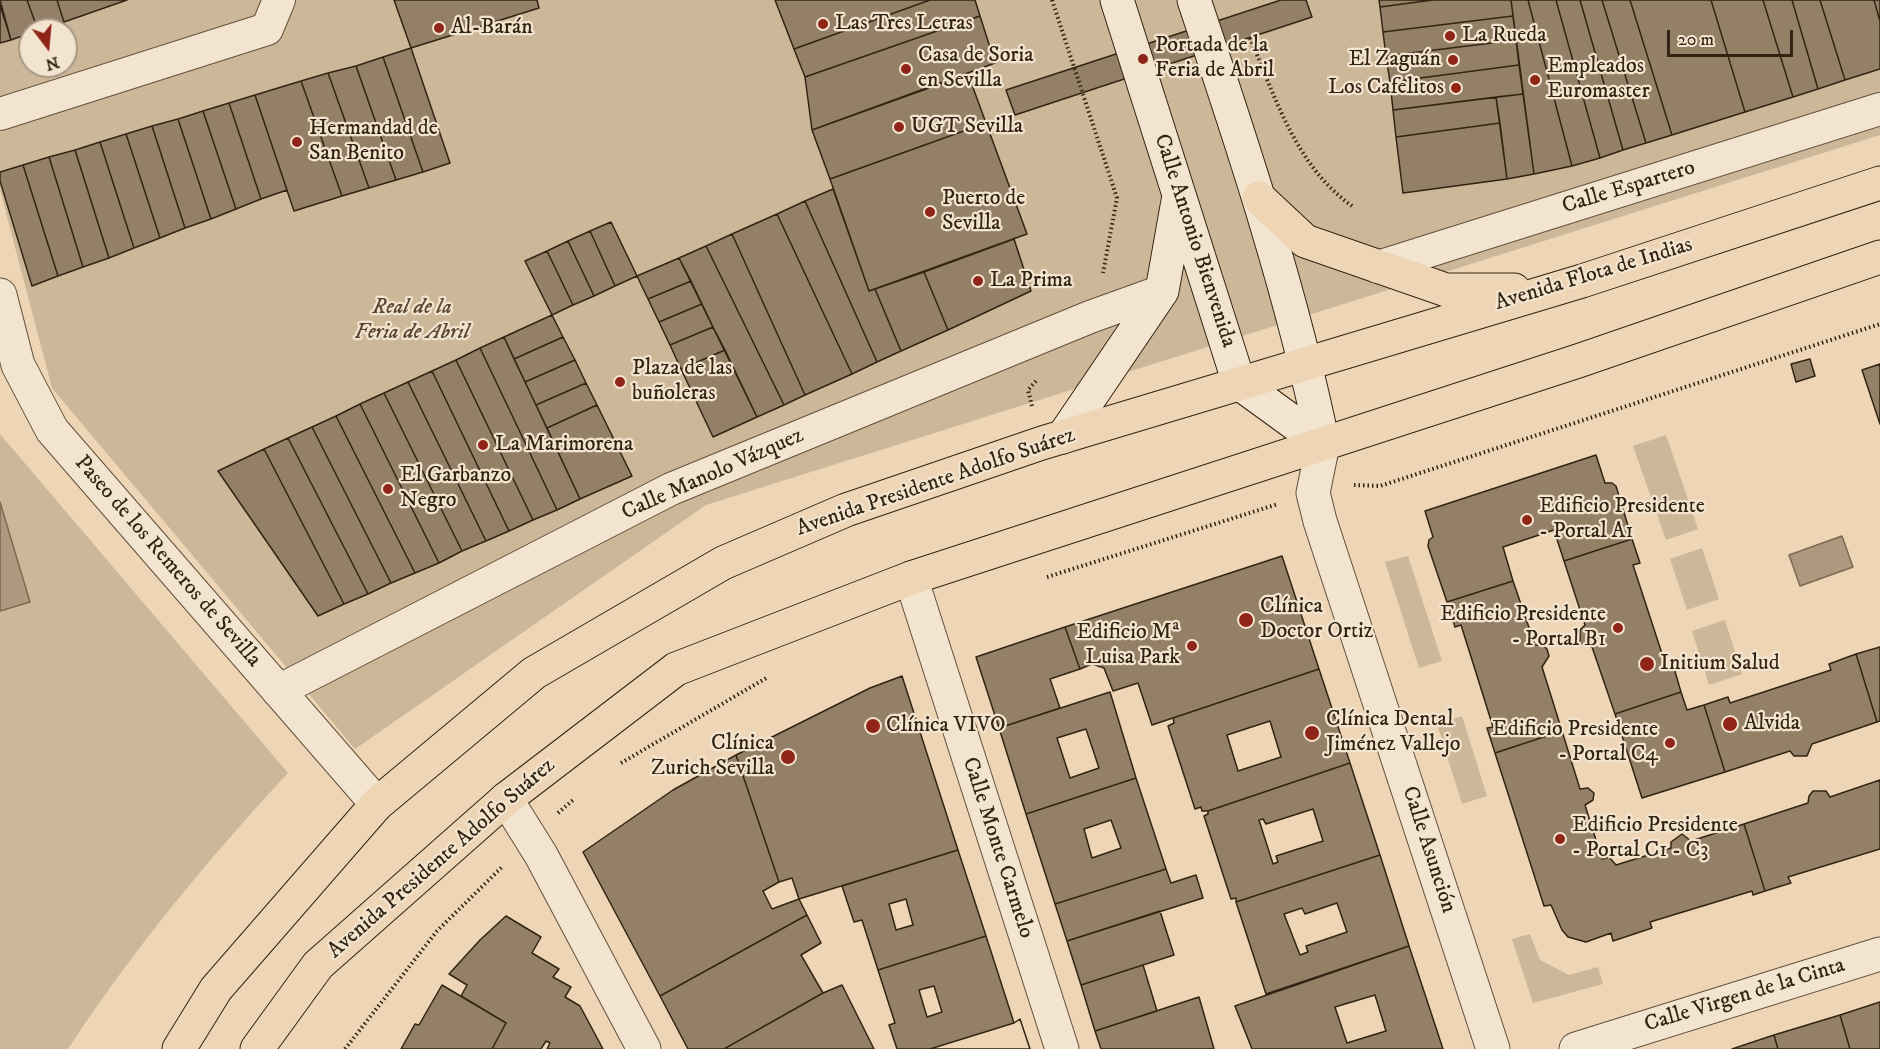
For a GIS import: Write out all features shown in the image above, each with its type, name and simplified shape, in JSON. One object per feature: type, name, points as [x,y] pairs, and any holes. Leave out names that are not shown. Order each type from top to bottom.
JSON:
[{"type":"main road","name":"Avenida Flota de Indias","points":[[1306,363],[1552,290],[1880,183]]},
{"type":"main road","points":[[1259,198],[1305,241],[1446,290],[1552,290]]},
{"type":"main road","points":[[1323,444],[1589,357],[1880,257]]},
{"type":"main road","name":"Avenida Presidente Adolfo Suárez","points":[[179,1049],[216,989],[376,804],[534,673],[723,563],[846,510],[1062,437],[1306,363]]},
{"type":"main road","name":"Avenida Presidente Adolfo Suárez","points":[[258,1049],[318,965],[506,799],[676,669],[911,578],[1323,444]]},
{"type":"street","points":[[0,114],[267,29],[279,0]]},
{"type":"street","name":"Calle Antonio Bienvenida","points":[[1117,0],[1239,383]]},
{"type":"street","points":[[1194,0],[1259,198],[1306,363],[1323,444]]},
{"type":"street","name":"Calle Espartero","points":[[1378,267],[1880,109]]},
{"type":"street","points":[[1062,437],[1162,291],[1179,196]]},
{"type":"street","name":"Calle Manolo Vázquez","points":[[278,691],[670,489],[1090,317],[1162,291]]},
{"type":"street","name":"Paseo de los Remeros de Sevilla","points":[[0,295],[18,365],[52,430],[376,804]]},
{"type":"street","points":[[1239,383],[1323,444]]},
{"type":"street","name":"Calle Asunción","points":[[1323,444],[1313,493],[1320,521],[1493,1049]]},
{"type":"street","name":"Calle Monte Carmelo","points":[[911,578],[1062,1049]]},
{"type":"street","points":[[506,799],[541,855],[644,1049]]},
{"type":"street","name":"Calle Virgen de la Cinta","points":[[1576,1049],[1880,954]]},
{"type":"path","points":[[1052,0],[1117,198],[1099,296],[1090,317]]},
{"type":"path","points":[[1250,38],[1303,156],[1322,180],[1352,206]]},
{"type":"path","points":[[1344,484],[1380,486],[1880,324]]},
{"type":"path","points":[[1034,412],[1028,390],[1043,373]]},
{"type":"path","points":[[1039,579],[1283,502]]},
{"type":"path","points":[[619,764],[778,671]]},
{"type":"path","points":[[549,822],[574,798]]},
{"type":"path","points":[[345,1049],[437,931],[508,861]]},
{"type":"green space","name":"Real de la Feria de Abril","points":[[0,0],[1880,0],[1880,135],[706,505],[355,749],[52,388],[0,190]]},
{"type":"green space","points":[[0,434],[288,773],[172,906],[118,976],[68,1049],[0,1049]]},
{"type":"green space","points":[[1666,435],[1698,529],[1666,540],[1633,446]]},
{"type":"green space","points":[[1702,548],[1719,599],[1687,610],[1670,559]]},
{"type":"green space","points":[[1408,556],[1442,661],[1419,668],[1385,562]]},
{"type":"green space","points":[[1725,620],[1742,674],[1709,685],[1692,631]]},
{"type":"green space","points":[[1462,716],[1487,796],[1462,804],[1437,724]]},
{"type":"green space","points":[[1530,934],[1540,960],[1569,975],[1598,967],[1603,984],[1533,1003],[1512,939]]},
{"type":"shaded area","points":[[0,502],[30,602],[0,611]]},
{"type":"shaded area","points":[[1842,536],[1853,567],[1800,586],[1789,555]]},
{"type":"building","points":[[0,0],[27,0],[34,18],[18,18],[18,37],[11,40]]},
{"type":"building","points":[[27,0],[57,0],[63,18],[34,18]]},
{"type":"building","points":[[57,0],[127,0],[75,18],[63,18]]},
{"type":"building","name":"Al-Barán","points":[[394,0],[537,0],[539,8],[411,48]]},
{"type":"building","name":"Las Tres Letras","points":[[775,0],[930,0],[794,49]]},
{"type":"building","points":[[930,0],[975,0],[980,16],[805,77],[794,49]]},
{"type":"building","name":"Portada de la Feria de Abril","points":[[1281,0],[1306,0],[1312,17],[1015,115],[1006,90]]},
{"type":"building","points":[[1379,0],[1433,0],[1380,7]]},
{"type":"building","points":[[1433,0],[1511,0],[1513,16],[1383,32],[1380,7]]},
{"type":"building","name":"Empleados Euromaster","points":[[1511,0],[1528,0],[1572,166],[1534,174]]},
{"type":"building","points":[[1528,0],[1556,0],[1600,158],[1572,166]]},
{"type":"building","points":[[1556,0],[1580,0],[1623,150],[1600,158]]},
{"type":"building","points":[[1580,0],[1602,0],[1646,143],[1623,150]]},
{"type":"building","points":[[1602,0],[1630,0],[1672,135],[1646,143]]},
{"type":"building","points":[[1630,0],[1711,0],[1745,112],[1672,135]]},
{"type":"building","points":[[1711,0],[1763,0],[1793,97],[1745,112]]},
{"type":"building","points":[[1763,0],[1792,0],[1818,89],[1793,97]]},
{"type":"building","points":[[1792,0],[1820,0],[1845,80],[1818,89]]},
{"type":"building","points":[[1820,0],[1874,0],[1880,21],[1880,69],[1845,80]]},
{"type":"building","points":[[1874,0],[1880,0],[1880,21]]},
{"type":"building","points":[[0,5],[11,40],[0,43]]},
{"type":"building","name":"Casa de Soria en Sevilla","points":[[980,16],[995,63],[812,130],[805,77]]},
{"type":"building","name":"La Rueda","points":[[1513,16],[1516,40],[1386,56],[1383,32]]},
{"type":"building","name":"El Zaguán","points":[[1516,40],[1519,65],[1390,82],[1386,56]]},
{"type":"building","points":[[411,48],[450,163],[423,172],[383,57]]},
{"type":"building","points":[[383,57],[423,172],[396,180],[356,66]]},
{"type":"building","name":"Los Cafelitos","points":[[1519,65],[1523,94],[1393,110],[1390,82]]},
{"type":"building","points":[[356,66],[396,180],[369,188],[328,73]]},
{"type":"building","points":[[328,73],[369,188],[342,196],[301,81]]},
{"type":"building","name":"UGT Sevilla","points":[[968,74],[986,123],[830,179],[812,130]]},
{"type":"building","name":"Hermandad de San Benito","points":[[301,81],[342,196],[294,211],[255,95]]},
{"type":"building","points":[[1523,94],[1534,174],[1507,179],[1496,97]]},
{"type":"building","points":[[255,95],[287,190],[261,199],[229,103]]},
{"type":"building","points":[[1496,97],[1500,123],[1396,137],[1393,110]]},
{"type":"building","points":[[229,103],[261,199],[236,209],[203,111]]},
{"type":"building","points":[[203,111],[236,209],[211,219],[178,119]]},
{"type":"building","points":[[178,119],[211,219],[185,228],[152,126]]},
{"type":"building","name":"Puerto de Sevilla","points":[[986,123],[1027,234],[869,291],[830,179]]},
{"type":"building","points":[[1500,123],[1507,179],[1403,193],[1396,137]]},
{"type":"building","points":[[152,126],[185,228],[160,238],[126,134]]},
{"type":"building","points":[[126,134],[160,238],[134,248],[100,142]]},
{"type":"building","points":[[100,142],[134,248],[109,258],[75,150]]},
{"type":"building","points":[[75,150],[109,258],[83,267],[49,157]]},
{"type":"building","points":[[49,157],[83,267],[58,276],[23,165]]},
{"type":"building","points":[[23,165],[58,276],[32,286],[0,181],[0,172]]},
{"type":"building","points":[[833,189],[869,291],[875,289],[901,351],[877,362],[805,201]]},
{"type":"building","points":[[805,201],[877,362],[852,374],[777,214]]},
{"type":"building","points":[[777,214],[852,374],[805,395],[732,234]]},
{"type":"building","points":[[611,222],[637,276],[615,286],[590,231]]},
{"type":"building","points":[[590,231],[615,286],[594,296],[568,241]]},
{"type":"building","points":[[732,234],[805,395],[784,405],[706,246]]},
{"type":"building","name":"La Prima","points":[[1014,239],[1031,291],[948,330],[924,272]]},
{"type":"building","points":[[568,241],[594,296],[573,305],[547,251]]},
{"type":"building","points":[[706,246],[784,405],[757,417],[679,258]]},
{"type":"building","points":[[547,251],[573,305],[552,315],[525,261]]},
{"type":"building","points":[[679,258],[691,281],[648,299],[637,276]]},
{"type":"building","points":[[924,272],[948,330],[901,351],[875,289]]},
{"type":"building","points":[[691,281],[702,304],[659,322],[648,299]]},
{"type":"building","points":[[702,304],[713,327],[670,345],[659,322]]},
{"type":"building","points":[[552,315],[563,337],[514,359],[504,337]]},
{"type":"building","points":[[713,327],[725,350],[681,369],[670,345]]},
{"type":"building","points":[[504,337],[580,499],[557,510],[480,348]]},
{"type":"building","points":[[563,337],[575,360],[525,382],[514,359]]},
{"type":"building","points":[[480,348],[557,510],[533,520],[456,360]]},
{"type":"building","points":[[725,350],[757,417],[713,437],[681,369]]},
{"type":"building","points":[[1810,359],[1815,376],[1796,382],[1791,364]]},
{"type":"building","name":"La Marimorena","points":[[456,360],[533,520],[509,531],[432,371]]},
{"type":"building","points":[[575,360],[586,383],[536,405],[525,382]]},
{"type":"building","points":[[1880,364],[1880,424],[1862,370]]},
{"type":"building","points":[[432,371],[509,531],[486,541],[408,382]]},
{"type":"building","points":[[408,382],[486,541],[462,551],[384,393]]},
{"type":"building","points":[[586,383],[597,405],[547,428],[536,405]]},
{"type":"building","points":[[384,393],[462,551],[439,563],[360,404]]},
{"type":"building","name":"El Garbanzo Negro","points":[[360,404],[439,563],[415,573],[336,416]]},
{"type":"building","points":[[597,405],[632,476],[580,499],[547,428]]},
{"type":"building","points":[[336,416],[415,573],[391,583],[312,427]]},
{"type":"building","points":[[312,427],[391,583],[368,594],[288,438]]},
{"type":"building","points":[[288,438],[368,594],[344,604],[264,449]]},
{"type":"building","points":[[264,449],[344,604],[318,616],[218,471]]},
{"type":"building","name":"Edificio Presidente - Portal A1","points":[[1596,455],[1605,483],[1612,483],[1616,486],[1632,539],[1564,561],[1554,530],[1503,547],[1513,581],[1447,602],[1428,546],[1429,540],[1433,537],[1425,511]]},
{"type":"building","name":"Edificio Presidente - Portal B1","points":[[1632,539],[1640,563],[1633,565],[1667,669],[1674,668],[1681,692],[1615,714],[1592,647],[1580,643],[1580,630],[1585,625],[1564,561]]},
{"type":"building","name":"Edificio Mª Luisa Park","points":[[1282,556],[1319,669],[1152,725],[1138,683],[1113,691],[1104,668],[1092,664],[1080,669],[1065,627]]},
{"type":"building","name":"Edificio Presidente - Portal B1","points":[[1513,581],[1535,645],[1542,645],[1547,649],[1549,656],[1542,667],[1562,731],[1495,753],[1487,728],[1493,727],[1461,625],[1455,627],[1447,602]]},
{"type":"building","points":[[1065,627],[1080,669],[1050,679],[1060,708],[999,728],[976,657]]},
{"type":"building","points":[[1880,647],[1880,721],[1877,722],[1856,654]]},
{"type":"building","points":[[1856,654],[1877,722],[1812,744],[1807,756],[1794,756],[1790,751],[1725,772],[1704,705],[1728,697],[1730,703],[1831,670],[1829,664]]},
{"type":"building","points":[[1319,669],[1350,763],[1208,811],[1202,811],[1201,807],[1195,809],[1168,726],[1174,723],[1173,718]],"holes":[[[1270,721],[1281,757],[1238,771],[1227,735]]]},
{"type":"building","points":[[902,676],[958,850],[799,899],[792,878],[779,882],[736,755],[870,688]]},
{"type":"building","points":[[1110,692],[1136,778],[1026,814],[999,728]],"holes":[[[1086,729],[1099,768],[1070,778],[1057,738]]]},
{"type":"building","name":"Edificio Presidente - Portal C4","points":[[1681,692],[1687,710],[1704,705],[1725,772],[1642,798],[1615,714]]},
{"type":"building","name":"Edificio Presidente - Portal C1 - C3","points":[[1562,731],[1580,789],[1588,788],[1594,793],[1593,800],[1585,805],[1602,859],[1609,857],[1616,865],[1671,848],[1671,842],[1682,834],[1691,841],[1744,824],[1765,891],[1753,895],[1752,891],[1650,922],[1652,928],[1613,941],[1611,933],[1586,942],[1568,937],[1562,930],[1551,905],[1544,906],[1495,753]]},
{"type":"building","points":[[736,755],[779,882],[763,891],[772,909],[799,899],[807,915],[660,996],[583,852],[673,790]]},
{"type":"building","points":[[1350,763],[1380,855],[1236,902],[1236,898],[1231,899],[1204,816],[1208,814],[1208,811]],"holes":[[[1313,809],[1323,841],[1276,856],[1278,862],[1273,864],[1259,820],[1263,819],[1266,824]]]},
{"type":"building","points":[[1136,778],[1166,869],[1055,904],[1026,814]],"holes":[[[1111,820],[1121,848],[1092,858],[1084,829]]]},
{"type":"building","points":[[1880,780],[1880,849],[1788,877],[1791,883],[1765,891],[1744,824],[1808,803],[1813,791],[1826,791],[1830,797]]},
{"type":"building","points":[[958,850],[986,936],[878,970],[862,920],[854,922],[842,886]],"holes":[[[906,899],[913,925],[896,930],[889,904]]]},
{"type":"building","points":[[1380,855],[1409,946],[1266,994],[1236,902]],"holes":[[[1337,903],[1347,932],[1306,946],[1308,952],[1300,955],[1284,914],[1302,908],[1305,914]]]},
{"type":"building","points":[[1166,869],[1171,883],[1196,875],[1203,898],[1067,941],[1055,904]]},
{"type":"building","points":[[1160,911],[1174,955],[1081,985],[1067,941]]},
{"type":"building","points":[[807,915],[821,943],[801,955],[823,993],[724,1049],[688,1049],[660,996]]},
{"type":"building","points":[[506,916],[541,937],[532,953],[559,969],[553,977],[571,987],[565,997],[580,1006],[603,1049],[547,1049],[550,1043],[546,1041],[541,1049],[492,1049],[506,1023],[461,996],[467,985],[449,974]]},
{"type":"building","points":[[986,936],[1014,1023],[930,1049],[897,1049],[889,1025],[895,1023],[878,970]],"holes":[[[934,986],[942,1012],[927,1017],[919,990]]]},
{"type":"building","points":[[1409,946],[1443,1049],[1252,1049],[1235,1006]],"holes":[[[1375,995],[1386,1031],[1347,1043],[1335,1007]]]},
{"type":"building","points":[[1143,965],[1157,1011],[1095,1031],[1081,985]]},
{"type":"building","points":[[442,985],[506,1023],[492,1049],[401,1049],[415,1024],[419,1025]]},
{"type":"building","points":[[842,985],[874,1049],[724,1049],[823,993]]},
{"type":"building","points":[[1199,997],[1214,1049],[1101,1049],[1095,1031]]},
{"type":"building","points":[[1880,1002],[1880,1049],[1850,1049],[1840,1015]]},
{"type":"building","points":[[1840,1015],[1850,1049],[1778,1049],[1774,1035]]},
{"type":"building","points":[[1020,1019],[1030,1049],[930,1049],[1014,1023]]},
{"type":"building","points":[[1020,1019],[1030,1049],[930,1049],[1014,1023]]},
{"type":"building","points":[[1774,1035],[1778,1049],[1732,1049]]},
{"type":"place","name":"Las Tres Letras","points":[[823,24]]},
{"type":"place","name":"Al-Barán","points":[[439,28]]},
{"type":"place","name":"La Rueda","points":[[1450,36]]},
{"type":"place","name":"Portada de la Feria de Abril","points":[[1143,59]]},
{"type":"place","name":"El Zaguán","points":[[1453,60]]},
{"type":"place","name":"Casa de Soria en Sevilla","points":[[906,69]]},
{"type":"place","name":"Empleados Euromaster","points":[[1535,80]]},
{"type":"place","name":"Los Cafelitos","points":[[1456,88]]},
{"type":"place","name":"UGT Sevilla","points":[[899,127]]},
{"type":"place","name":"Hermandad de San Benito","points":[[297,142]]},
{"type":"place","name":"Puerto de Sevilla","points":[[930,212]]},
{"type":"place","name":"La Prima","points":[[978,281]]},
{"type":"place","name":"Plaza de las buñoleras","points":[[620,382]]},
{"type":"place","name":"La Marimorena","points":[[483,445]]},
{"type":"place","name":"El Garbanzo Negro","points":[[388,489]]},
{"type":"place","name":"Edificio Presidente - Portal A1","points":[[1527,520]]},
{"type":"place","name":"Clínica Doctor Ortiz","points":[[1246,620]]},
{"type":"place","name":"Edificio Presidente - Portal B1","points":[[1618,628]]},
{"type":"place","name":"Edificio Mª Luisa Park","points":[[1192,646]]},
{"type":"place","name":"Initium Salud","points":[[1647,664]]},
{"type":"place","name":"Alvida","points":[[1730,724]]},
{"type":"place","name":"Clínica VIVO","points":[[873,726]]},
{"type":"place","name":"Clínica Dental Jiménez Vallejo","points":[[1312,733]]},
{"type":"place","name":"Edificio Presidente - Portal C4","points":[[1670,743]]},
{"type":"place","name":"Clínica Zurich Sevilla","points":[[788,757]]},
{"type":"place","name":"Edificio Presidente - Portal C1 - C3","points":[[1560,839]]}]
